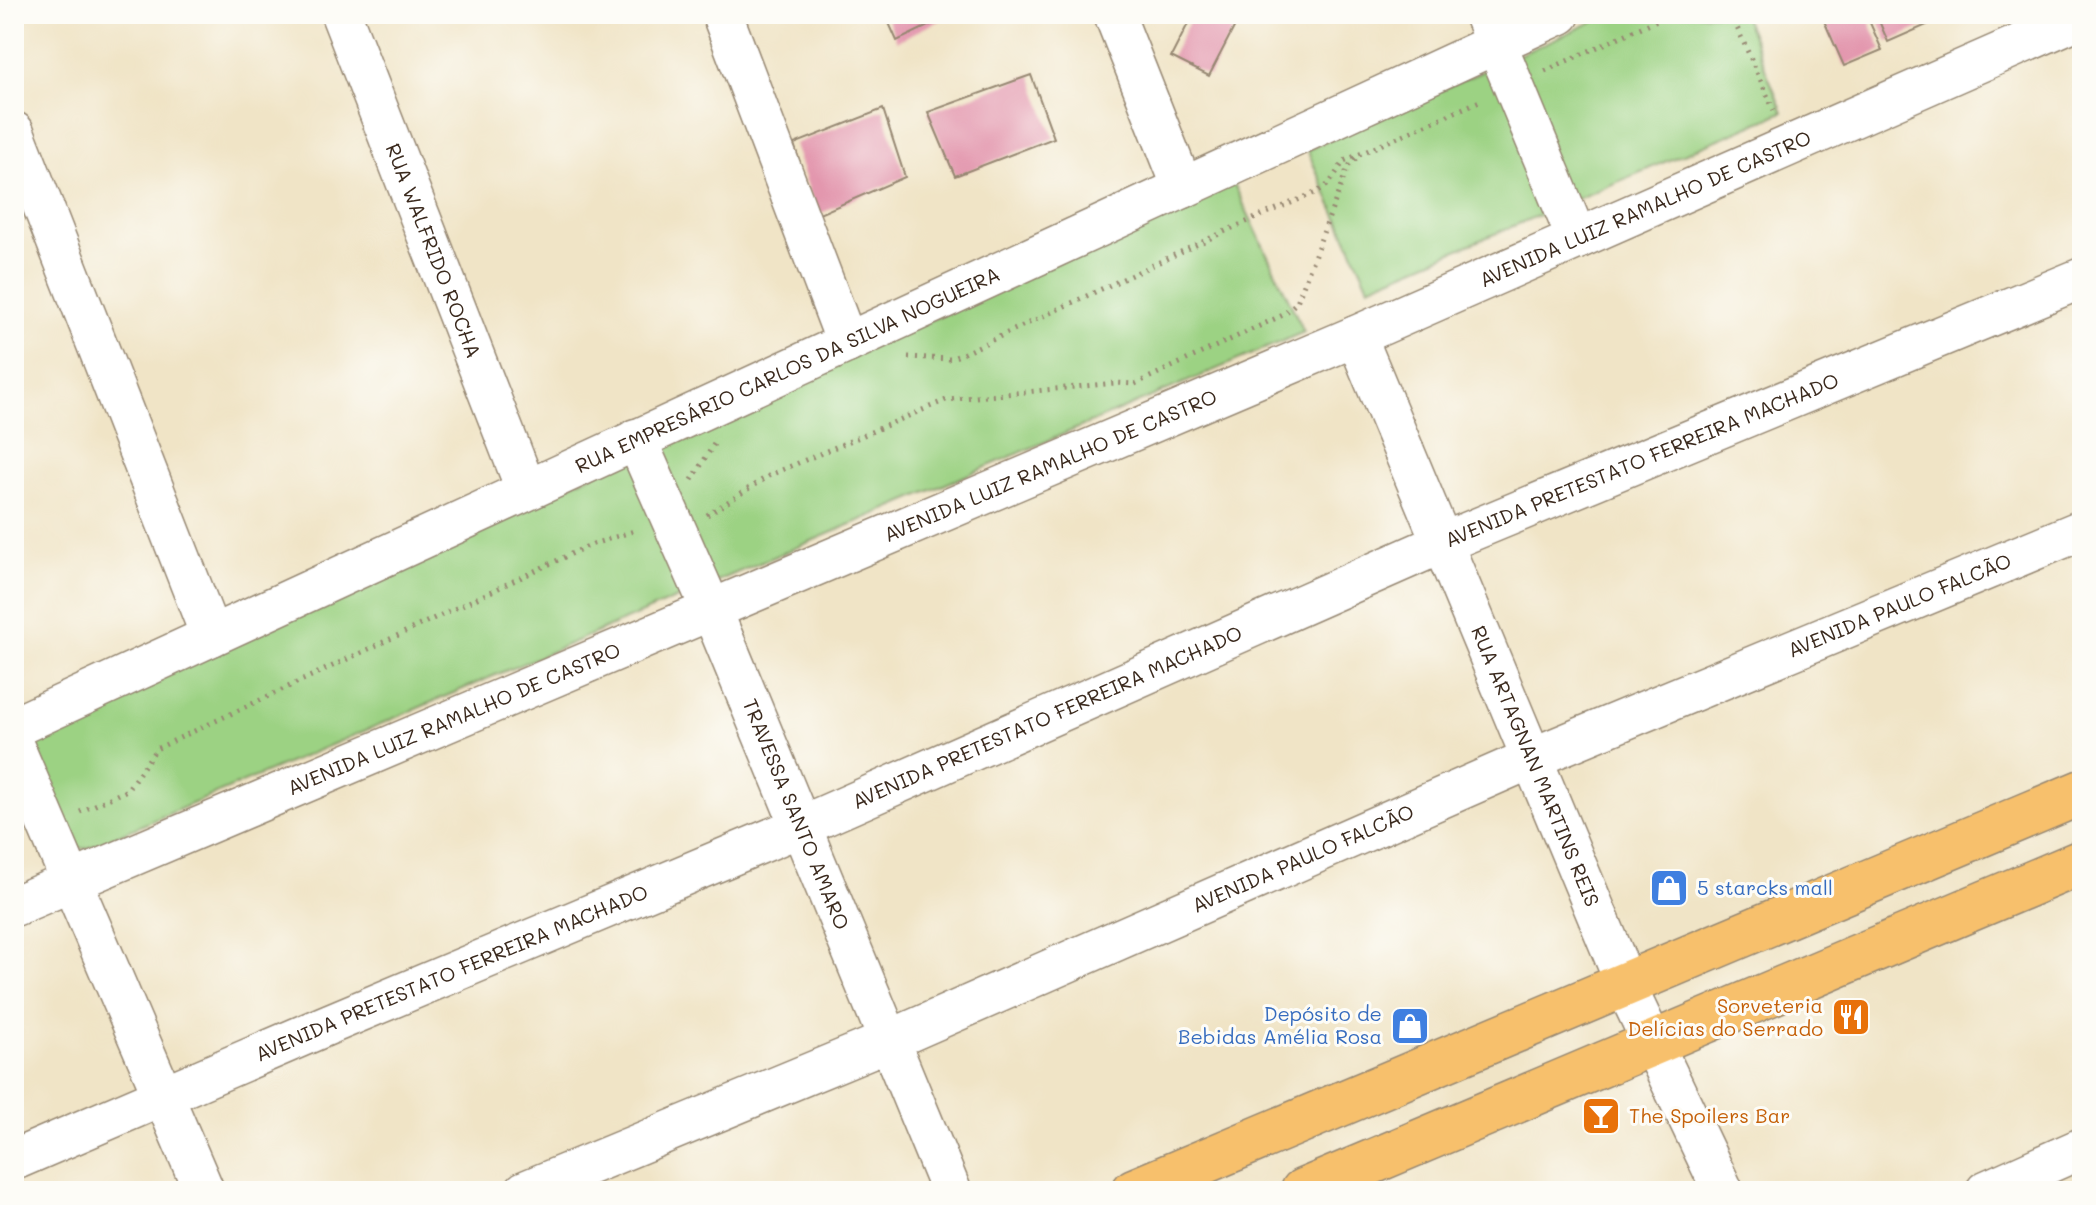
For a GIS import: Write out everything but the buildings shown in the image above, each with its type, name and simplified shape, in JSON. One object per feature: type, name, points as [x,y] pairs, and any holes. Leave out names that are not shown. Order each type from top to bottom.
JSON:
[{"type":"main road","points":[[1134,1191],[2082,792]]},
{"type":"main road","points":[[1303,1191],[2082,862]]},
{"type":"street","name":"RUA WALFRIDO ROCHA","points":[[341,14],[526,489]]},
{"type":"street","points":[[722,14],[847,343]]},
{"type":"street","points":[[1114,14],[1183,188]]},
{"type":"street","name":"RUA EMPRESÁRIO CARLOS DA SILVA NOGUEIRA","points":[[14,727],[1183,188],[1490,29],[1560,14]]},
{"type":"street","name":"AVENIDA LUIZ RAMALHO DE CASTRO","points":[[14,906],[1356,336],[2082,17]]},
{"type":"street","points":[[1490,29],[1577,239]]},
{"type":"street","points":[[14,132],[211,636]]},
{"type":"street","name":"AVENIDA PRETESTATO FERREIRA MACHADO","points":[[14,1160],[799,827],[1442,543],[2082,278]]},
{"type":"street","name":"RUA ARTAGNAN MARTINS REIS","points":[[1356,336],[1626,984],[1723,1191]]},
{"type":"street","name":"TRAVESSA SANTO AMARO","points":[[636,439],[712,611],[951,1191]]},
{"type":"street","name":"AVENIDA PAULO FALCÃO","points":[[525,1191],[890,1040],[1532,758],[2082,530]]},
{"type":"street","points":[[14,747],[204,1191]]},
{"type":"street","points":[[1994,1189],[2082,1148]]},
{"type":"path","points":[[1731,14],[1790,146]]},
{"type":"path","points":[[672,519],[686,528],[770,475],[946,400],[1115,383],[1135,384],[1283,315],[1297,302],[1348,167],[1359,155],[1344,161],[1329,184],[1319,191],[1230,229],[960,355],[950,359],[905,357]]},
{"type":"path","points":[[672,519],[676,504],[718,438]]},
{"type":"path","points":[[51,834],[77,813],[127,790],[156,749],[590,545],[672,519]]},
{"type":"green space","points":[[1610,14],[1743,14],[1783,112],[1369,287],[1307,150]]},
{"type":"green space","points":[[1233,182],[1304,332],[86,849],[62,844],[16,738]]},
{"type":"place","name":"5 starcks mall","points":[[1669,888]]},
{"type":"place","name":"Sorveteria Delícias do Serrado","points":[[1851,1017]]},
{"type":"place","name":"Depósito de Bebidas Amélia Rosa","points":[[1410,1026]]},
{"type":"place","name":"The Spoilers Bar","points":[[1601,1116]]}]
